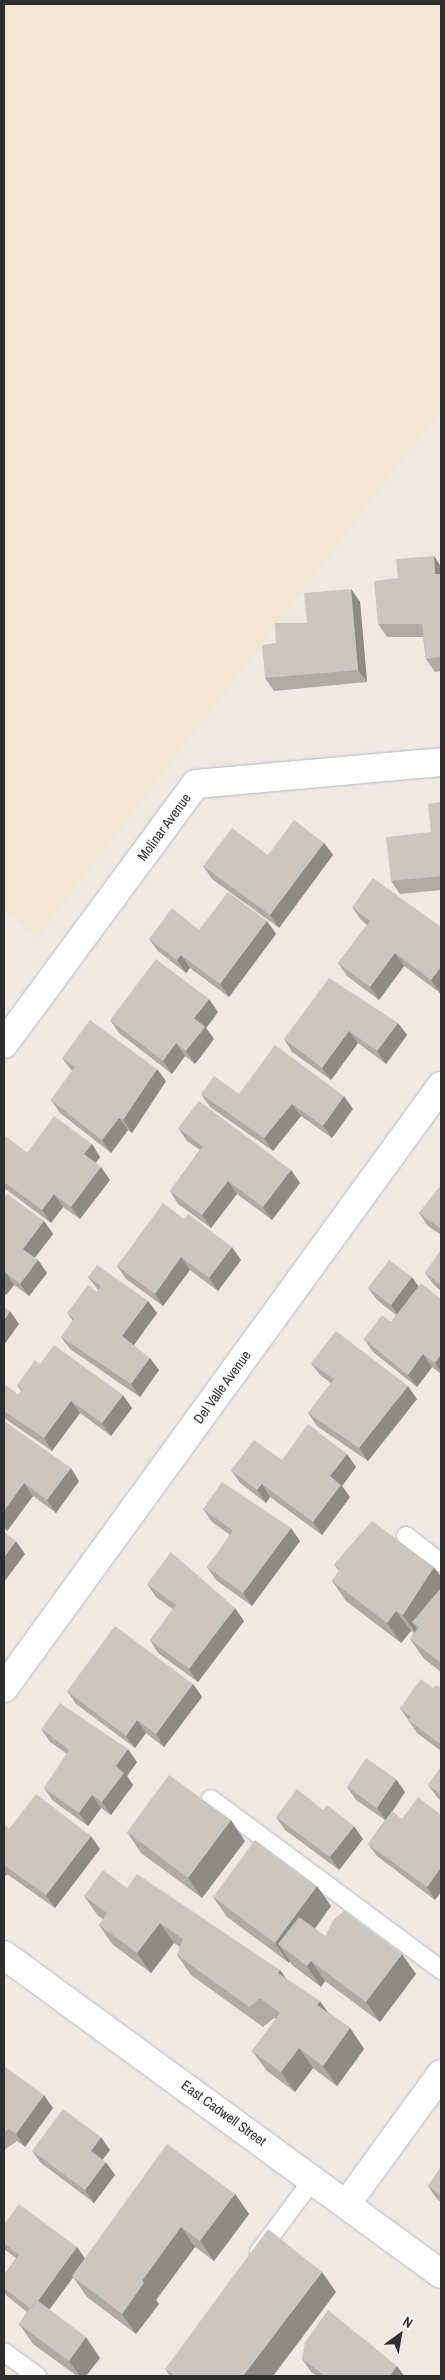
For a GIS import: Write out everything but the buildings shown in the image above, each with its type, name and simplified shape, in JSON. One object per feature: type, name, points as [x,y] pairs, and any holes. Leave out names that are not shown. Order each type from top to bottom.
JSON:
[{"type":"street","name":"Molinar Avenue","points":[[4,1044],[196,784],[441,762]]},
{"type":"street","name":"Del Valle Avenue","points":[[4,1688],[441,1086]]},
{"type":"street","name":"East Cadwell Street","points":[[4,1955],[348,2202],[441,2274]]},
{"type":"street","points":[[348,2202],[441,2074]]},
{"type":"lane","points":[[406,1536],[441,1563]]},
{"type":"lane","points":[[211,1799],[441,1970]]},
{"type":"lane","points":[[249,2265],[314,2178]]},
{"type":"lane","points":[[4,2352],[37,2376]]},
{"type":"shaded area","points":[[4,4],[441,4],[441,410],[38,937],[4,912]]}]
